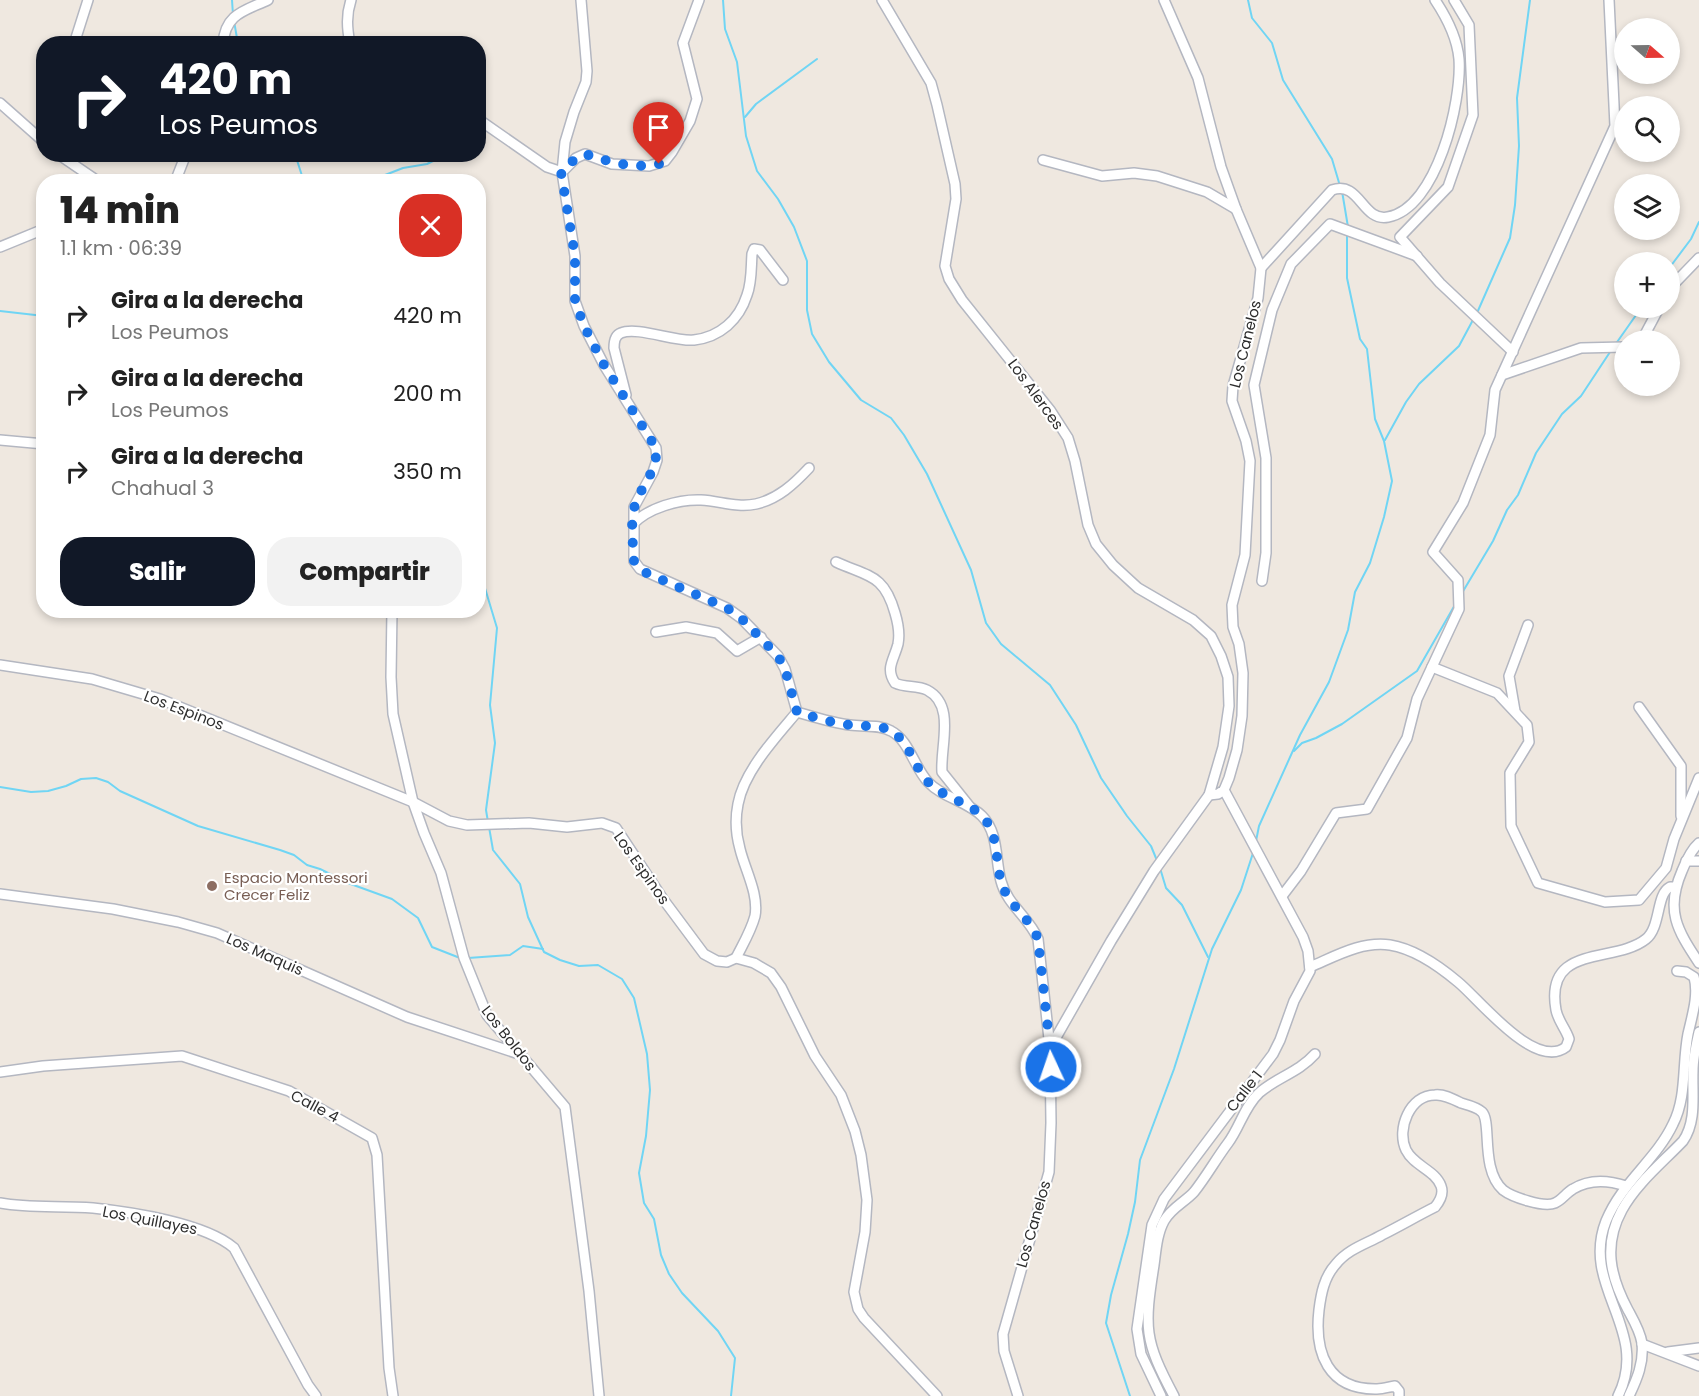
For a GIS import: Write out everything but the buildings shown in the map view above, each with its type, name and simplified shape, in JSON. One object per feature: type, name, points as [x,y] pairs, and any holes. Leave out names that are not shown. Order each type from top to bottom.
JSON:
[{"type":"street","points":[[77,36],[88,0]]},
{"type":"street","points":[[225,36],[227,24],[232,18],[268,0]]},
{"type":"street","points":[[349,36],[347,11],[351,0]]},
{"type":"street","points":[[580,0],[587,71],[586,82],[565,142],[561,172],[575,256],[575,301],[584,326],[604,365],[656,448],[657,460],[634,507],[634,561],[640,569],[727,608],[741,618],[778,656],[785,669],[797,712]]},
{"type":"street","points":[[561,172],[580,155],[585,154],[612,164],[649,166],[665,161],[690,121],[697,99],[683,43],[699,0]]},
{"type":"street","name":"Los Alerces","points":[[882,0],[931,83],[937,105],[955,183],[956,199],[945,266],[949,279],[962,300],[1050,410],[1068,438],[1088,525],[1096,544],[1113,565],[1138,588],[1193,620],[1211,636],[1228,677],[1229,706],[1223,747],[1209,795],[1154,871],[1050,1048]]},
{"type":"street","name":"Los Canelos","points":[[1164,0],[1198,78],[1221,167],[1261,268],[1258,298],[1233,386],[1233,401],[1250,461],[1245,555],[1232,605],[1233,627],[1239,644],[1243,673],[1242,716],[1237,750],[1224,790]]},
{"type":"street","points":[[1261,268],[1332,190],[1343,188],[1350,190],[1371,213],[1384,218],[1405,210],[1429,181],[1449,137],[1459,79],[1459,57],[1454,34],[1436,0]]},
{"type":"street","points":[[1454,0],[1469,25],[1473,115],[1448,187],[1400,237],[1440,283],[1513,352]]},
{"type":"street","points":[[1282,896],[1301,871],[1335,813],[1366,809],[1407,738],[1418,699],[1459,609],[1458,580],[1433,552],[1463,503],[1490,435],[1495,390],[1615,126],[1610,0]]},
{"type":"street","points":[[0,103],[36,135]]},
{"type":"street","points":[[486,125],[547,167],[561,172]]},
{"type":"street","points":[[1044,160],[1102,176],[1134,173],[1157,176],[1207,192],[1236,209]]},
{"type":"street","points":[[69,162],[87,174]]},
{"type":"street","points":[[1262,581],[1266,552],[1266,458],[1254,385],[1272,310],[1291,264],[1330,224],[1417,256]]},
{"type":"street","points":[[0,248],[36,232]]},
{"type":"street","points":[[628,404],[614,348],[614,341],[620,333],[648,333],[693,340],[712,336],[725,329],[743,306],[748,293],[754,249],[760,250],[783,280]]},
{"type":"street","points":[[1680,276],[1699,258]]},
{"type":"street","points":[[1502,375],[1581,348],[1614,347]]},
{"type":"street","points":[[0,440],[36,443]]},
{"type":"street","points":[[633,524],[650,510],[699,500],[738,506],[758,504],[777,496],[793,485],[809,468]]},
{"type":"street","name":"Los Canelos","points":[[836,562],[877,580],[888,592],[899,637],[890,663],[891,676],[895,683],[927,690],[939,700],[944,713],[942,772],[972,809],[989,825],[994,839],[1000,881],[1008,898],[1034,928],[1038,939],[1050,1048],[1049,1172],[1003,1334],[1004,1351],[1018,1396]]},
{"type":"street","name":"Los Boldos","points":[[392,618],[393,714],[413,802],[441,873],[464,958],[487,1015],[565,1107],[589,1291],[599,1396]]},
{"type":"street","points":[[1515,711],[1509,676],[1528,625]]},
{"type":"street","points":[[656,632],[686,627],[717,633],[737,651],[761,637]]},
{"type":"street","name":"Los Espinos","points":[[0,665],[92,679],[160,699],[413,802],[449,821],[467,825],[529,824],[567,827],[602,823],[616,828],[663,899],[704,954],[717,962],[727,962],[736,958],[754,963],[771,973],[781,987],[815,1056],[841,1095],[861,1155],[867,1200],[865,1232],[854,1292],[858,1309],[937,1396]]},
{"type":"street","points":[[1432,668],[1497,693],[1527,725],[1529,742],[1510,773],[1511,826],[1538,883],[1605,902],[1639,900],[1666,868],[1681,821],[1699,778]]},
{"type":"street","points":[[1639,707],[1681,766],[1681,821]]},
{"type":"street","points":[[797,712],[832,722],[890,730],[901,738],[917,769],[929,783],[946,796],[972,809]]},
{"type":"street","points":[[736,958],[750,931],[755,914],[754,892],[739,848],[736,826],[738,802],[752,770],[768,746],[797,712]]},
{"type":"street","points":[[1209,795],[1218,794],[1224,790],[1306,944],[1310,967],[1366,945],[1390,945],[1406,949],[1456,980],[1498,1022],[1516,1036],[1540,1049],[1559,1051],[1564,1049],[1569,1042],[1558,1018],[1556,1003],[1558,984],[1564,971],[1579,960],[1620,950],[1644,940],[1655,926],[1665,891],[1668,887],[1675,887]]},
{"type":"street","points":[[1699,843],[1686,861],[1675,887],[1673,911],[1681,936],[1699,963]]},
{"type":"street","points":[[1686,861],[1699,861]]},
{"type":"street","name":"Los Maquis","points":[[0,894],[113,909],[178,922],[217,933],[407,1017],[519,1054]]},
{"type":"street","name":"Calle 1","points":[[1161,1396],[1144,1362],[1137,1338],[1137,1320],[1152,1225],[1170,1191],[1273,1054],[1310,967]]},
{"type":"street","points":[[1618,1396],[1627,1374],[1628,1351],[1603,1279],[1600,1254],[1602,1237],[1607,1220],[1626,1186],[1661,1143],[1673,1125],[1679,1109],[1684,1056],[1697,994],[1694,977],[1686,972],[1677,971]]},
{"type":"street","points":[[1629,1396],[1640,1368],[1642,1344],[1639,1331],[1613,1276],[1611,1251],[1613,1234],[1627,1201],[1686,1137],[1696,1114],[1693,1062],[1699,1032]]},
{"type":"street","points":[[1174,1396],[1155,1358],[1147,1328],[1148,1302],[1161,1229],[1171,1212],[1199,1185],[1231,1139],[1253,1099],[1266,1088],[1302,1067],[1315,1054]]},
{"type":"street","name":"Calle 4","points":[[0,1072],[43,1066],[182,1056],[289,1091],[372,1138],[377,1155],[388,1357],[393,1396]]},
{"type":"street","points":[[1399,1396],[1400,1390],[1395,1386],[1377,1389],[1363,1388],[1349,1384],[1333,1375],[1322,1356],[1318,1322],[1324,1284],[1330,1271],[1340,1259],[1358,1247],[1435,1207],[1440,1201],[1442,1194],[1439,1182],[1413,1160],[1405,1146],[1403,1131],[1412,1105],[1425,1096],[1437,1094],[1481,1112],[1486,1120],[1487,1152],[1491,1168],[1498,1185],[1510,1194],[1545,1205],[1558,1201],[1571,1190],[1589,1182],[1610,1182],[1626,1186]]},
{"type":"street","name":"Los Quillayes","points":[[0,1203],[93,1208],[198,1228],[226,1241],[234,1248],[316,1396]]},
{"type":"street","points":[[1642,1344],[1699,1366]]},
{"type":"street","points":[[1665,1353],[1699,1348]]},
{"type":"waterway","points":[[232,0],[233,15]]},
{"type":"waterway","points":[[723,0],[725,29],[737,62],[746,136],[757,171],[778,199],[794,227],[807,261],[807,310],[812,334],[829,362],[861,400],[891,418],[904,435],[927,474],[971,570],[986,623],[1001,644],[1050,685],[1076,725],[1101,778],[1151,846],[1158,863]]},
{"type":"waterway","points":[[1248,0],[1252,18],[1272,43],[1283,80],[1332,159],[1340,186]]},
{"type":"waterway","points":[[1477,313],[1510,238],[1519,146],[1517,98],[1530,0]]},
{"type":"waterway","points":[[234,21],[237,36]]},
{"type":"waterway","points":[[745,117],[756,104],[817,59]]},
{"type":"waterway","points":[[298,162],[301,174]]},
{"type":"waterway","points":[[388,174],[431,162]]},
{"type":"waterway","points":[[1342,191],[1348,227]]},
{"type":"waterway","points":[[1680,254],[1691,239],[1699,222]]},
{"type":"waterway","points":[[1256,841],[1259,826],[1300,735],[1329,682],[1348,630],[1355,592],[1370,563],[1392,481],[1384,441],[1375,419],[1367,349],[1360,339],[1347,278],[1347,232]]},
{"type":"waterway","points":[[0,311],[36,315]]},
{"type":"waterway","points":[[1385,440],[1419,384],[1459,346],[1474,318]]},
{"type":"waterway","points":[[1626,330],[1634,318]]},
{"type":"waterway","points":[[1462,593],[1493,541],[1507,510],[1518,495],[1536,453],[1562,414],[1581,396],[1612,349]]},
{"type":"waterway","points":[[486,592],[497,628],[490,705],[495,743],[486,810],[488,822]]},
{"type":"waterway","points":[[1294,751],[1302,743],[1342,724],[1417,671],[1456,603]]},
{"type":"waterway","points":[[0,787],[31,792],[48,791],[81,779],[96,778],[108,782],[120,791],[198,826],[294,855],[307,865],[392,899],[418,918],[432,947],[460,958]]},
{"type":"waterway","points":[[489,827],[493,850],[520,884],[528,917],[544,952],[579,966],[598,965],[622,979],[634,998],[647,1054],[650,1090],[646,1136],[639,1173],[644,1203],[654,1219],[661,1255],[669,1274],[682,1293],[718,1331],[735,1358],[731,1396]]},
{"type":"waterway","points":[[1130,1396],[1106,1323],[1135,1202],[1140,1160],[1174,1069],[1212,949],[1241,890],[1253,853]]},
{"type":"waterway","points":[[1160,868],[1166,888],[1182,905],[1208,957]]},
{"type":"waterway","points":[[468,958],[510,955],[523,946],[543,949]]},
{"type":"place","name":"Espacio Montessori Crecer Feliz","points":[[212,886]]},
{"type":"route","points":[[659,164],[649,166],[612,164],[585,154],[576,158],[561,172],[575,256],[575,301],[584,326],[604,365],[656,448],[657,460],[653,472],[634,507],[634,561],[644,572],[727,608],[741,618],[778,656],[785,669],[797,712],[823,720],[850,725],[876,726],[890,730],[901,738],[917,769],[929,783],[946,796],[982,816],[989,825],[994,839],[1000,881],[1008,898],[1034,928],[1038,939],[1051,1067]]}]
